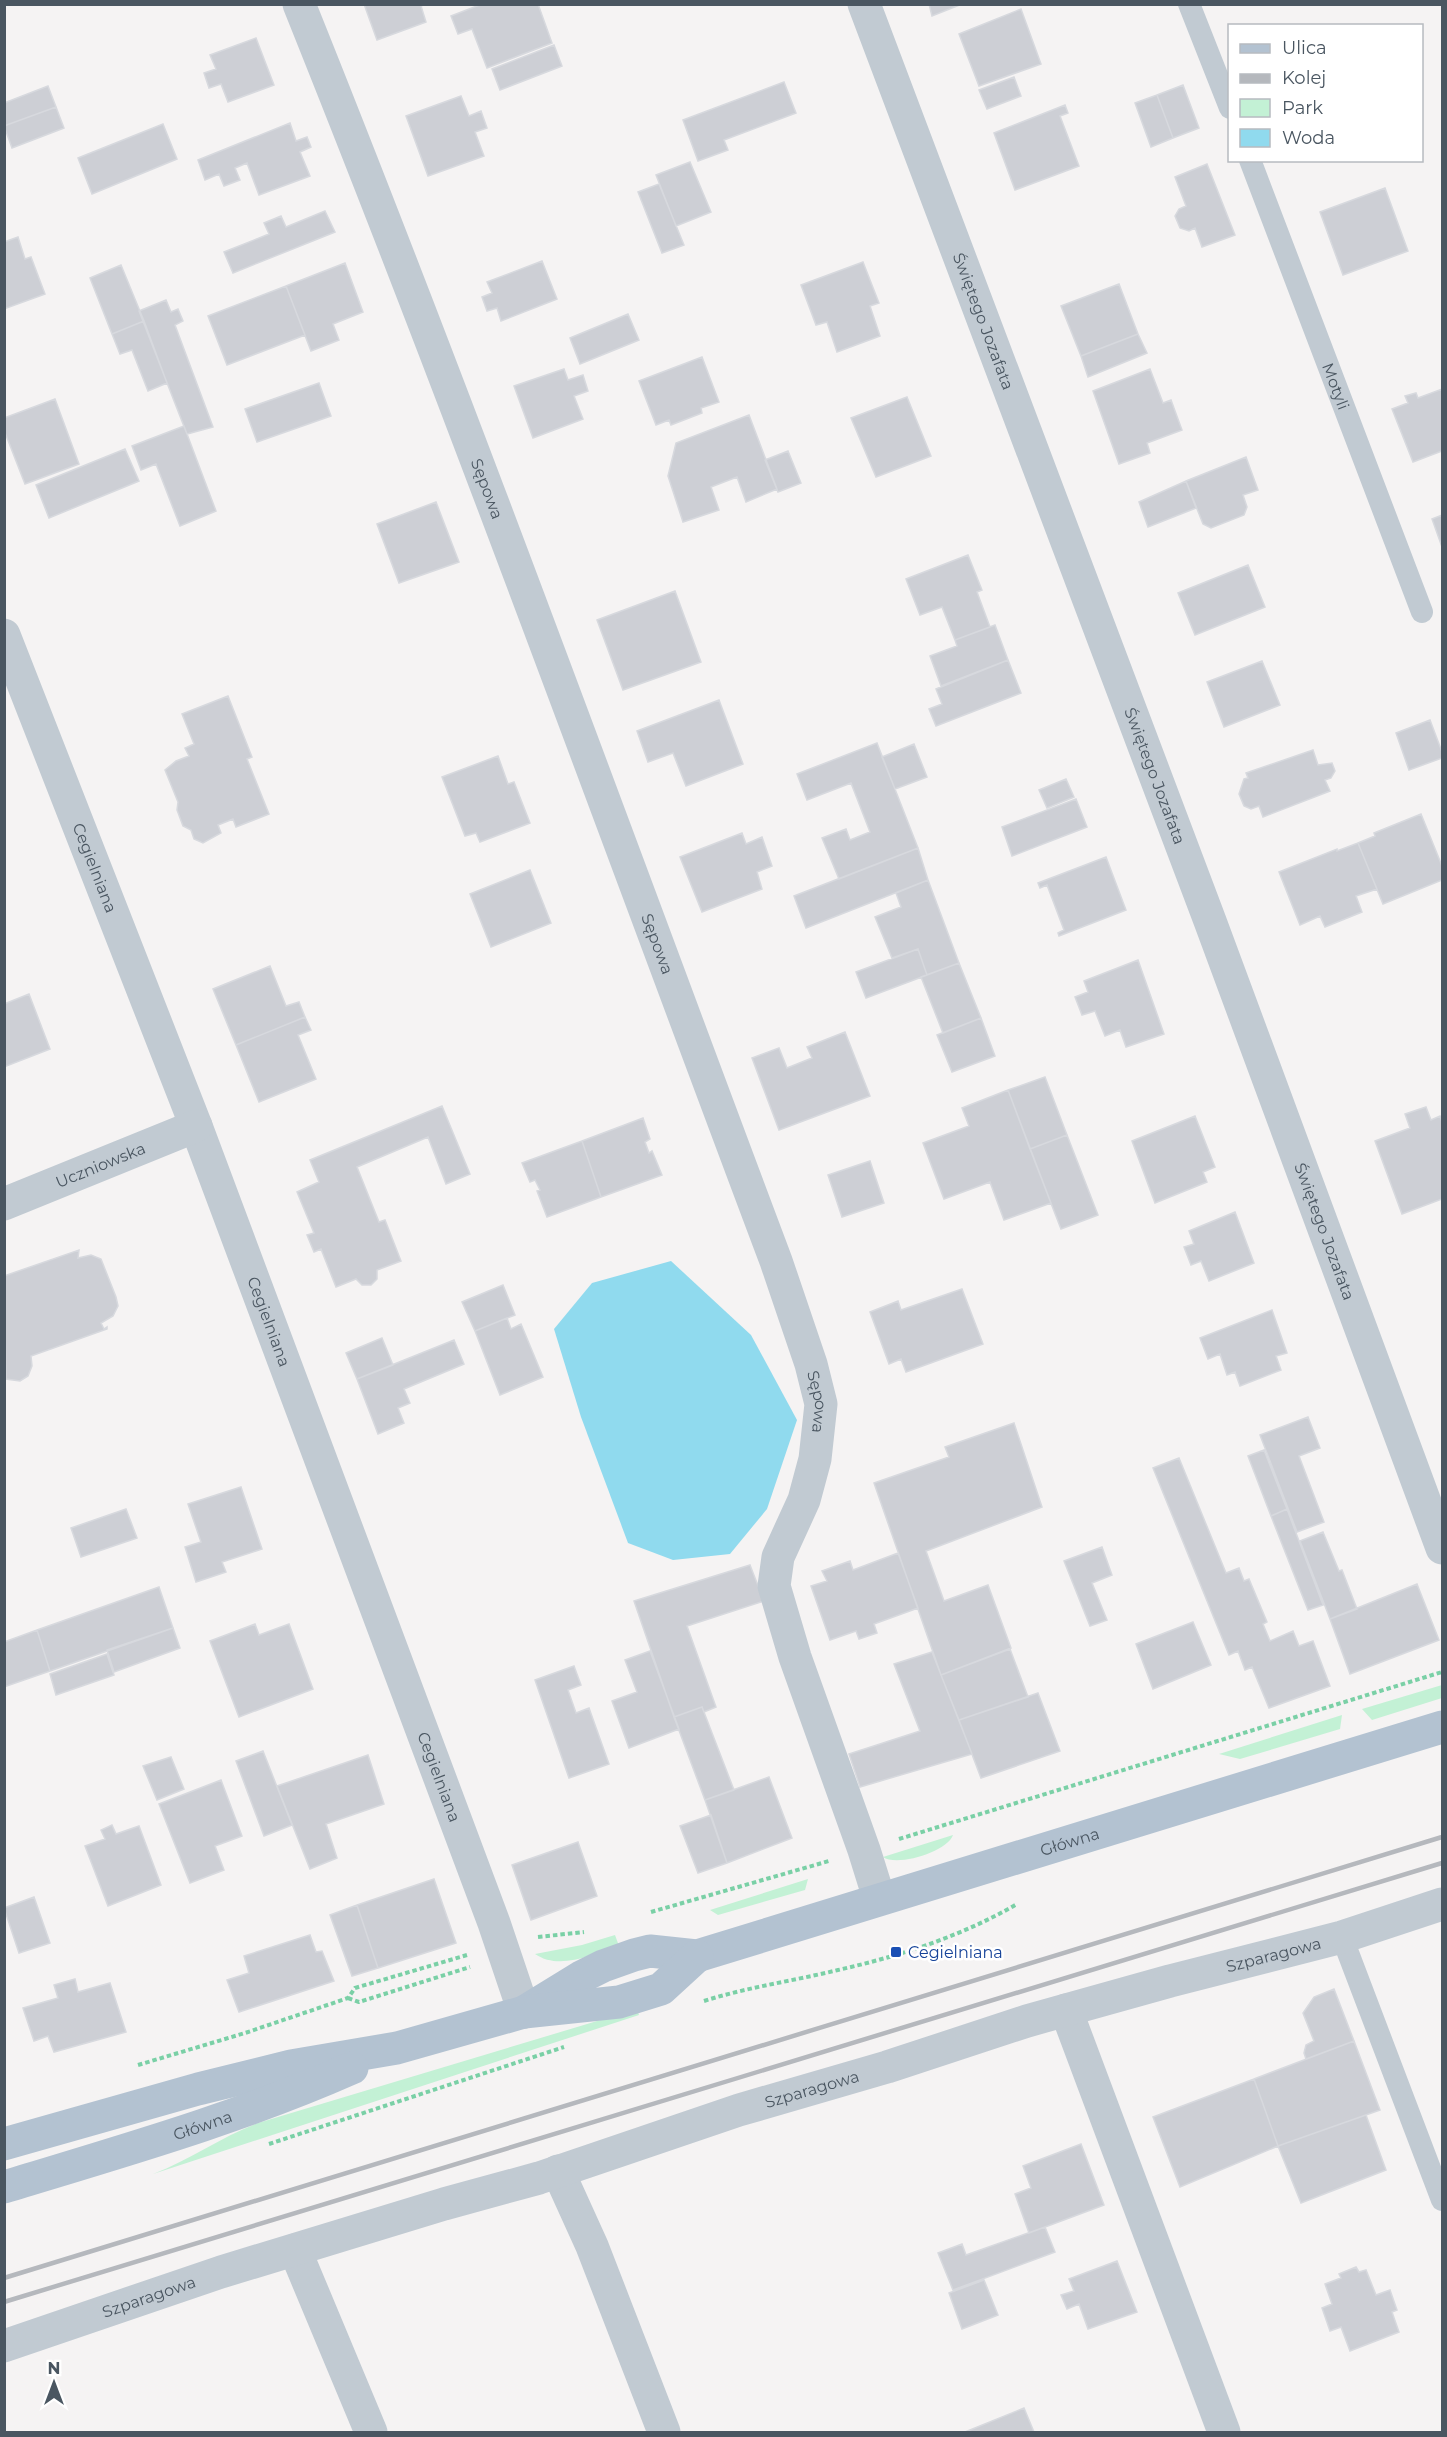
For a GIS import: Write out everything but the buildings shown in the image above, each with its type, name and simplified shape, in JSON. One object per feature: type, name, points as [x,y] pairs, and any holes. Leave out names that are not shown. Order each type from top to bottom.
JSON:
[{"type":"main road","name":"Główna","points":[[4,2144],[198,2089],[268,2072],[397,2048],[524,2012],[581,1977],[634,1955],[650,1951],[697,1956],[879,1898],[1443,1727]]},
{"type":"main road","name":"Główna","points":[[4,2187],[221,2120],[294,2094],[397,2048]]},
{"type":"street","name":"Sępowa","points":[[300,4],[516,563],[772,1250],[811,1364],[821,1404],[815,1459],[804,1500],[778,1557],[774,1586],[795,1657],[879,1898]]},
{"type":"street","name":"Świętego Jozafata","points":[[864,4],[1214,932],[1443,1548]]},
{"type":"street","name":"Cegielniana","points":[[4,636],[196,1126],[490,1912],[524,2012]]},
{"type":"street","name":"Uczniowska","points":[[4,1204],[196,1126]]},
{"type":"street","name":"Szparagowa","points":[[4,2346],[221,2272],[558,2171],[739,2110],[886,2067],[1066,2010],[1342,1937],[1443,1904]]},
{"type":"street","points":[[1066,2010],[1224,2433]]},
{"type":"street","points":[[558,2171],[592,2246],[664,2433]]},
{"type":"street","points":[[296,2250],[371,2433]]},
{"type":"lane","points":[[1189,4],[1228,103]]},
{"type":"lane","name":"Motyli","points":[[1251,162],[1422,612]]},
{"type":"lane","name":"Szparagowa","points":[[1342,1937],[1443,2200]]},
{"type":"path","points":[[645,1913],[705,1898],[864,1850],[1443,1672]]},
{"type":"path","points":[[694,2004],[735,1991],[838,1970],[938,1941],[982,1924],[1017,1904]]},
{"type":"path","points":[[535,1937],[578,1934],[589,1930]]},
{"type":"path","points":[[131,2067],[245,2033],[348,1998],[355,1989],[471,1954],[475,1966],[359,2002],[348,1998]]},
{"type":"path","points":[[268,2144],[574,2044]]},
{"type":"green space","points":[[1442,1685],[1442,1698],[1372,1720],[1362,1709]]},
{"type":"green space","points":[[1342,1715],[1340,1729],[1240,1759],[1219,1754]]},
{"type":"green space","points":[[953,1835],[942,1847],[921,1856],[899,1860],[883,1857]]},
{"type":"green space","points":[[808,1879],[805,1890],[718,1915],[710,1910]]},
{"type":"green space","points":[[615,1935],[619,1946],[587,1957],[555,1961],[535,1954],[582,1945]]},
{"type":"green space","points":[[637,2009],[639,2015],[153,2174],[258,2123]]},
{"type":"water","points":[[671,1261],[751,1335],[797,1420],[767,1509],[730,1554],[673,1560],[628,1543],[581,1417],[554,1329],[592,1283]]},
{"type":"railway","points":[[4,2278],[1442,1837]]},
{"type":"railway","points":[[4,2302],[1442,1863]]},
{"type":"place","name":"Cegielniana","points":[[896,1952]]}]
